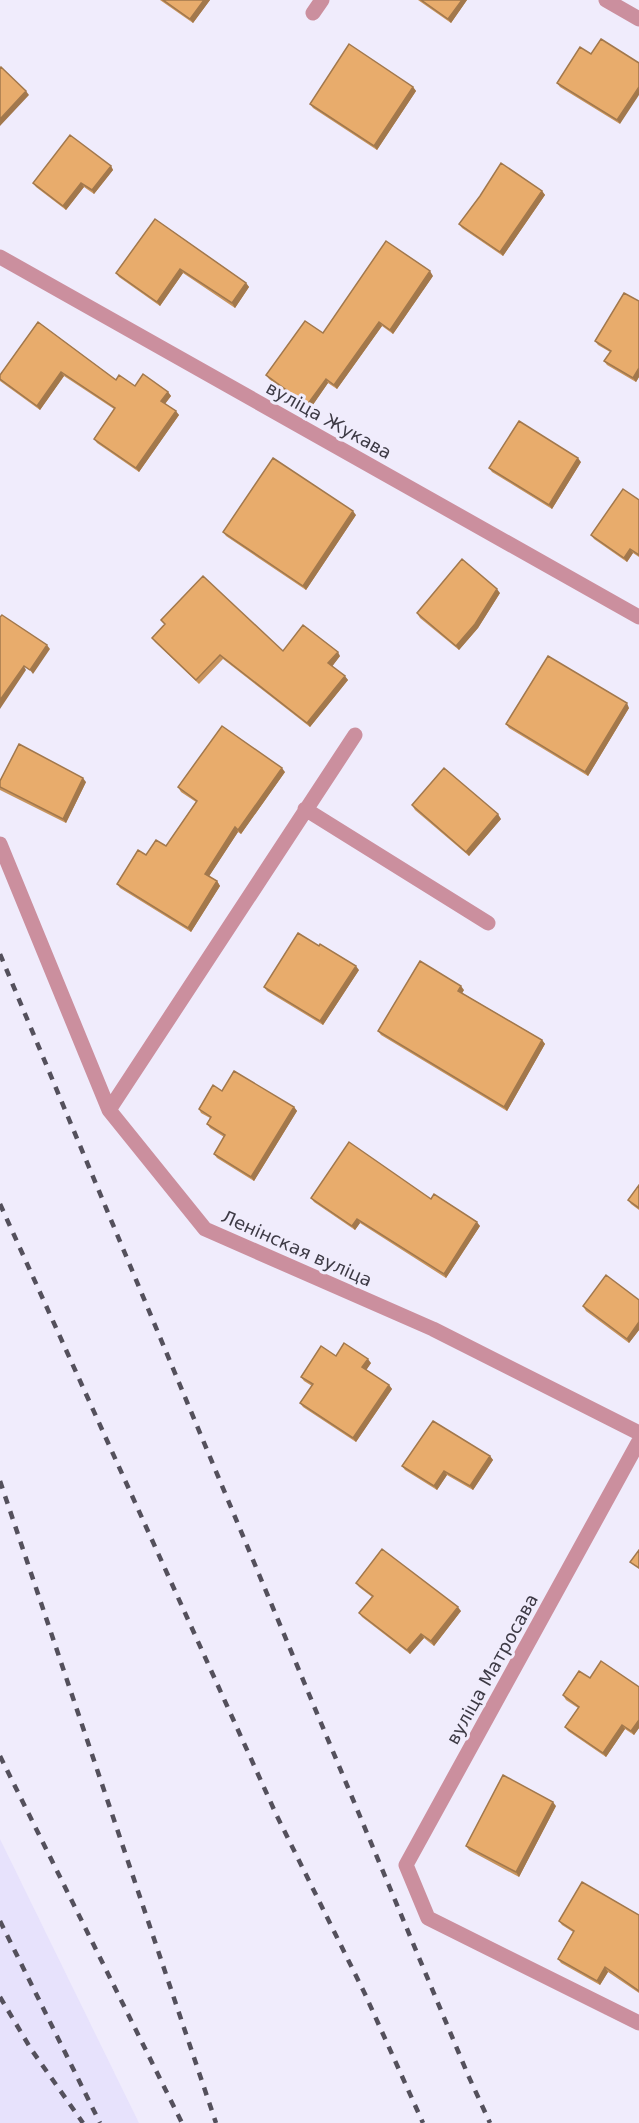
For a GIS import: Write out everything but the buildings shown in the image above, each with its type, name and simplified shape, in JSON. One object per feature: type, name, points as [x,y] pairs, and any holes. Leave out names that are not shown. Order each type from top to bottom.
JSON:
[{"type":"street","points":[[313,13],[322,0]]},
{"type":"street","points":[[606,0],[639,19]]},
{"type":"street","name":"вуліца Жукава","points":[[0,257],[639,617]]},
{"type":"street","points":[[109,1110],[355,735]]},
{"type":"street","points":[[305,809],[488,923]]},
{"type":"street","name":"Ленінская вуліца","points":[[0,844],[109,1110],[205,1229],[433,1329],[639,1433]]},
{"type":"street","name":"вуліца Матросава","points":[[639,1442],[406,1865],[428,1918],[639,2023]]},
{"type":"shaded area","points":[[0,1839],[139,2123],[0,2123]]},
{"type":"railway","points":[[0,954],[490,2123]]},
{"type":"railway","points":[[0,1204],[276,1814],[365,1994],[423,2123]]},
{"type":"railway","points":[[0,1481],[216,2123]]},
{"type":"railway","points":[[0,1756],[182,2123]]},
{"type":"railway","points":[[0,1921],[100,2123]]},
{"type":"railway","points":[[0,1997],[31,2049],[83,2123]]}]
